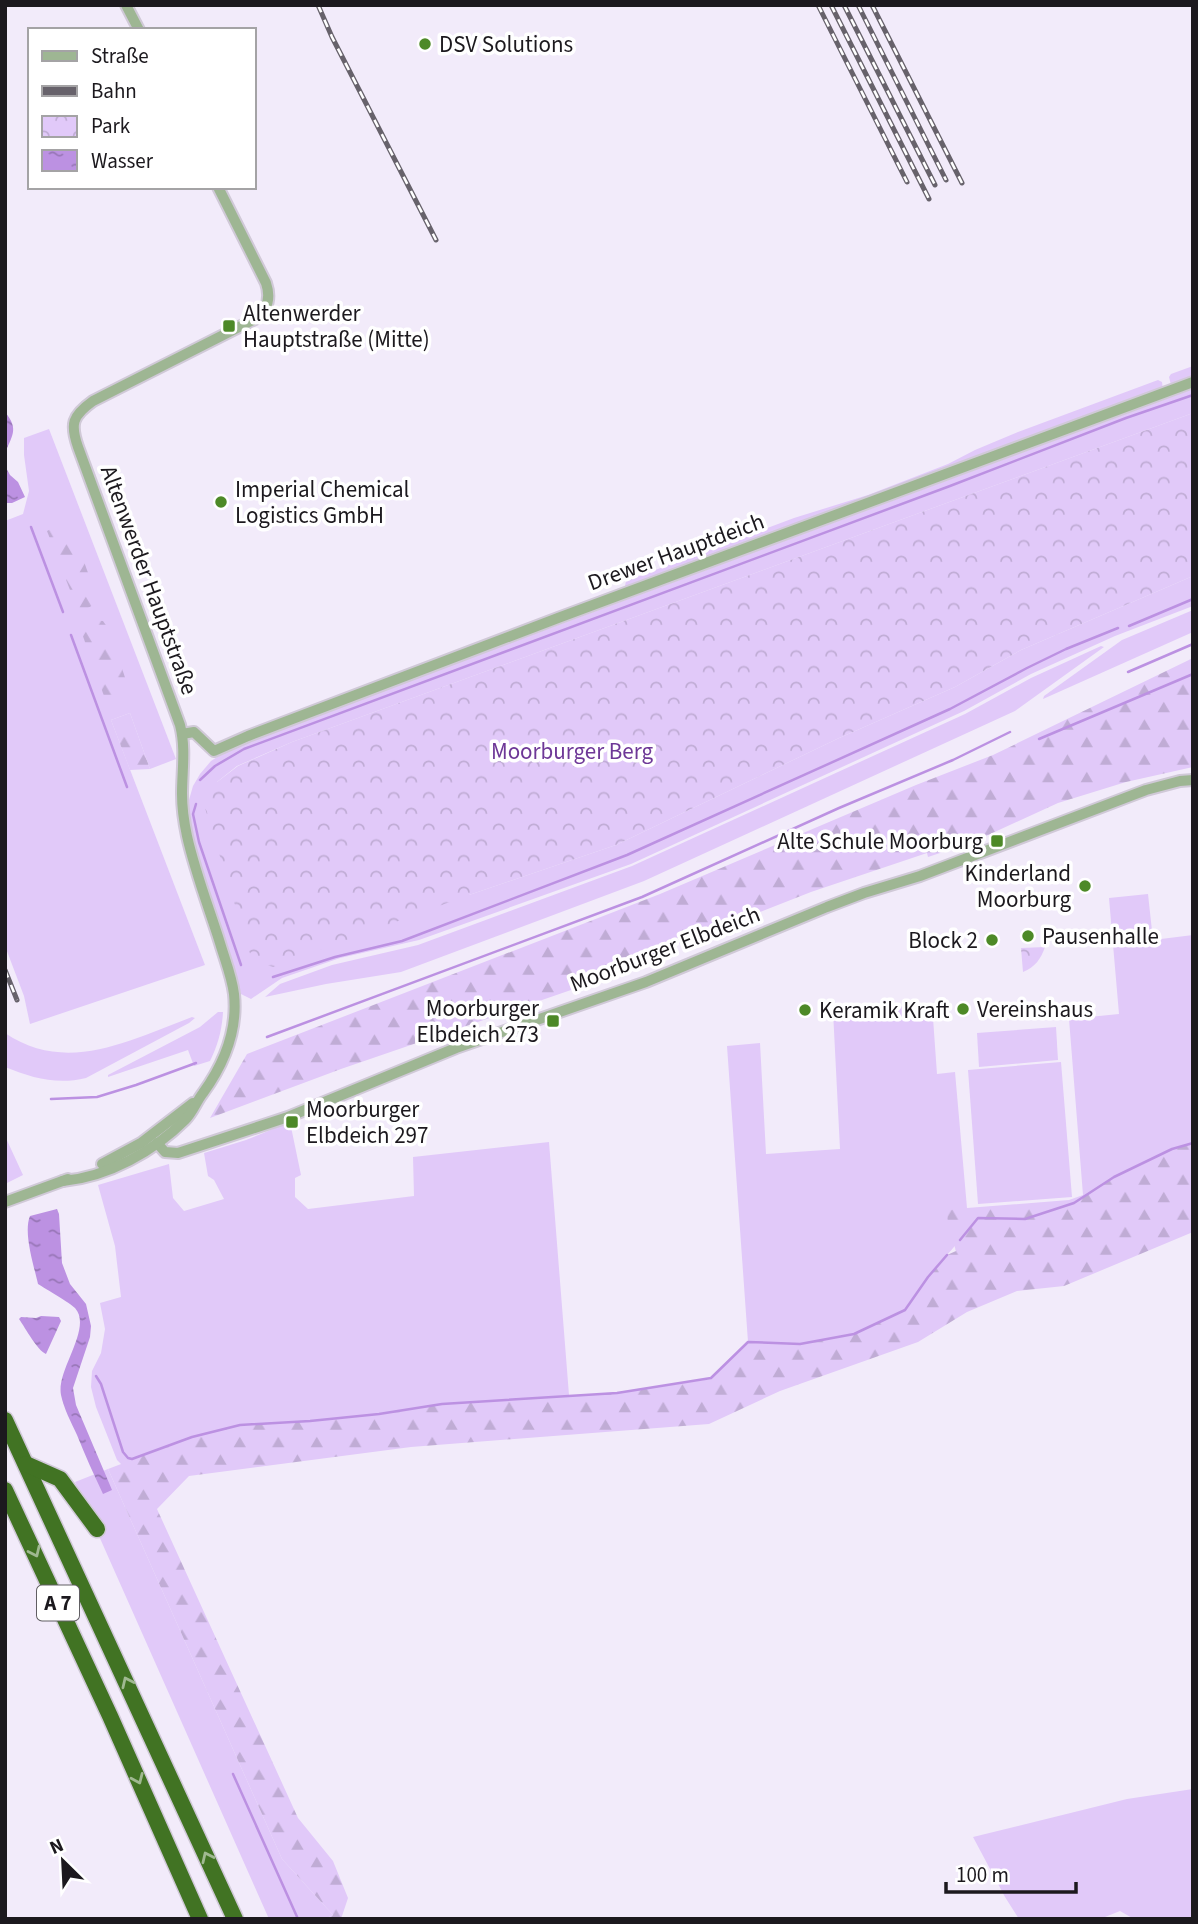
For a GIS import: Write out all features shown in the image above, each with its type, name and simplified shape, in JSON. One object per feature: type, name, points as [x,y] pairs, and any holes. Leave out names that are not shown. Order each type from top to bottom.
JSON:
[{"type":"highway","name":"A 7","points":[[5,1420],[235,1919]]},
{"type":"highway","points":[[26,1464],[60,1479],[97,1529]]},
{"type":"highway","name":"A 7","points":[[5,1490],[200,1919]]},
{"type":"street","points":[[126,5],[138,28]]},
{"type":"street","name":"Altenwerder Hauptstraße","points":[[157,1143],[184,1120],[224,1061],[233,1023],[234,1005],[230,976],[187,836],[182,803],[182,734],[176,712],[73,428],[78,414],[93,401],[255,319],[267,306],[269,296],[266,283],[219,189]]},
{"type":"street","name":"Drewer Hauptdeich","points":[[182,734],[194,732],[215,751],[571,613],[1193,382]]},
{"type":"street","name":"Moorburger Elbdeich","points":[[5,1202],[64,1181],[141,1143],[157,1143],[167,1153],[178,1153],[288,1117],[467,1044],[646,982],[864,893],[920,876],[1146,790],[1180,780],[1193,780]]},
{"type":"street","name":"Altenwerder Hauptstraße","points":[[141,1143],[200,1097]]},
{"type":"street","name":"Moorburger Elbdeich","points":[[64,1181],[85,1178],[108,1170],[157,1143]]},
{"type":"green space","points":[[1193,366],[1193,379],[1171,385],[1171,374]]},
{"type":"green space","points":[[1158,380],[1162,382],[1163,390],[624,591],[626,581],[794,518],[868,495],[948,464],[1018,432]]},
{"type":"green space","points":[[1193,389],[1193,413],[292,742],[237,766],[217,782],[469,895],[616,845],[837,739],[955,687],[1021,650],[1193,576],[1193,606],[1115,636],[1031,674],[964,711],[631,864],[419,940],[340,958],[282,978],[251,999],[241,994],[188,828],[187,817],[193,786],[200,774],[211,761],[236,745]]},
{"type":"green space","name":"Moorburger Berg","points":[[1193,413],[1193,576],[1021,650],[955,687],[837,739],[616,845],[469,895],[273,967],[252,960],[205,808],[217,782],[238,766],[292,742]]},
{"type":"green space","points":[[49,429],[176,759],[150,769],[130,713],[111,720],[205,965],[30,1024],[24,996],[5,946],[5,521],[23,514],[29,491],[24,438]]},
{"type":"green space","points":[[53,528],[69,528],[75,537],[95,592],[95,604],[79,613],[47,531]]},
{"type":"green space","points":[[1193,610],[1193,632],[1043,699],[1122,640]]},
{"type":"green space","points":[[92,620],[103,621],[110,631],[129,690],[116,701],[104,696],[79,625]]},
{"type":"green space","points":[[1104,647],[1015,711],[644,881],[401,972],[265,997],[280,984],[332,965],[418,945],[632,866],[965,714],[1031,678]]},
{"type":"green space","points":[[1193,658],[1193,767],[1126,782],[1058,803],[973,842],[928,857],[927,853],[811,892],[571,990],[341,1069],[210,1118],[247,1054],[660,894],[993,755]]},
{"type":"green space","points":[[130,713],[150,769],[130,770],[111,720]]},
{"type":"green space","points":[[1148,894],[1153,940],[1193,935],[1193,1143],[1172,1149],[1114,1177],[1074,1203],[960,1240],[928,1277],[905,1310],[854,1334],[800,1344],[748,1342],[727,1046],[760,1043],[766,1154],[840,1149],[833,1011],[932,1004],[937,1074],[955,1072],[967,1208],[1069,1200],[1083,1195],[1069,1019],[1119,1014],[1109,898]]},
{"type":"green space","points":[[1045,947],[1037,962],[1023,972],[1021,948]]},
{"type":"green space","points":[[218,1012],[223,1012],[222,1025],[210,1061],[194,1066],[188,1050],[108,1077],[200,1027]]},
{"type":"green space","points":[[195,1018],[189,1023],[86,1078],[65,1081],[45,1079],[5,1067],[5,1033],[28,1045],[52,1051],[75,1052],[122,1043]]},
{"type":"green space","points":[[1056,1027],[1058,1060],[979,1067],[977,1033]]},
{"type":"green space","points":[[1061,1062],[1072,1197],[978,1204],[968,1070]]},
{"type":"green space","points":[[290,1122],[301,1175],[295,1178],[295,1197],[308,1209],[414,1196],[413,1157],[549,1142],[572,1419],[125,1468],[117,1460],[91,1387],[92,1371],[101,1353],[105,1329],[100,1303],[121,1297],[115,1246],[98,1185],[169,1164],[173,1198],[184,1211],[224,1199],[214,1180],[208,1176],[204,1153]]},
{"type":"green space","points":[[5,1136],[23,1175],[5,1184]]},
{"type":"green space","points":[[1193,1143],[1193,1232],[1064,1286],[1017,1291],[967,1312],[918,1342],[780,1391],[709,1424],[411,1447],[189,1476],[157,1509],[298,1818],[333,1861],[348,1898],[341,1919],[325,1919],[333,1915],[282,1859],[108,1469],[192,1437],[240,1425],[379,1414],[442,1404],[617,1393],[711,1379],[748,1342],[800,1344],[854,1334],[905,1310],[947,1255],[956,1251],[948,1225],[947,1210],[1074,1203],[1114,1177],[1172,1149]]},
{"type":"green space","points":[[108,1469],[282,1859],[333,1915],[325,1919],[269,1919],[75,1482]]},
{"type":"green space","points":[[1193,1789],[1193,1919],[1134,1919],[1120,1911],[1100,1919],[1019,1919],[973,1837],[1127,1799]]},
{"type":"water","points":[[5,412],[13,428],[5,454]]},
{"type":"water","points":[[5,466],[18,482],[25,497],[12,503],[5,503]]},
{"type":"water","points":[[57,1209],[62,1263],[70,1284],[86,1304],[91,1326],[90,1337],[73,1388],[76,1405],[112,1490],[103,1494],[61,1395],[64,1374],[80,1327],[79,1316],[75,1308],[38,1284],[30,1250],[30,1216]]},
{"type":"water","points":[[59,1317],[61,1321],[46,1354],[35,1344],[19,1319]]},
{"type":"waterway","points":[[200,780],[215,766],[244,749],[1193,395]]},
{"type":"waterway","points":[[31,527],[63,612]]},
{"type":"waterway","points":[[1129,626],[1193,599]]},
{"type":"waterway","points":[[273,977],[335,957],[402,941],[627,855],[950,709],[1066,649],[1118,628]]},
{"type":"waterway","points":[[71,635],[127,787]]},
{"type":"waterway","points":[[1128,672],[1193,644]]},
{"type":"waterway","points":[[1039,739],[1193,674]]},
{"type":"waterway","points":[[267,1037],[642,897],[953,760],[1010,732]]},
{"type":"waterway","points":[[196,804],[193,814],[199,842],[241,965]]},
{"type":"waterway","points":[[51,1099],[97,1097],[196,1063]]},
{"type":"waterway","points":[[960,1240],[978,1218],[1025,1219],[1074,1203],[1114,1177],[1172,1149],[1193,1143]]},
{"type":"waterway","points":[[96,1376],[123,1452],[132,1459],[192,1437],[240,1425],[379,1414],[442,1404],[617,1393],[711,1378],[748,1342],[800,1344],[854,1334],[905,1310],[947,1255]]},
{"type":"waterway","points":[[233,1774],[298,1919]]},
{"type":"railway","points":[[318,5],[436,240]]},
{"type":"railway","points":[[818,5],[907,182]]},
{"type":"railway","points":[[831,5],[929,199]]},
{"type":"railway","points":[[844,5],[935,185]]},
{"type":"railway","points":[[858,5],[946,180]]},
{"type":"railway","points":[[872,5],[962,183]]},
{"type":"railway","points":[[5,970],[17,1000]]},
{"type":"place","name":"DSV Solutions","points":[[425,44]]},
{"type":"place","name":"Altenwerder Hauptstraße (Mitte)","points":[[229,326]]},
{"type":"place","name":"Imperial Chemical Logistics GmbH","points":[[221,502]]},
{"type":"place","name":"Alte Schule Moorburg","points":[[997,841]]},
{"type":"place","name":"Kinderland Moorburg","points":[[1085,886]]},
{"type":"place","name":"Pausenhalle","points":[[1028,936]]},
{"type":"place","name":"Block 2","points":[[992,940]]},
{"type":"place","name":"Vereinshaus","points":[[963,1009]]},
{"type":"place","name":"Keramik Kraft","points":[[805,1010]]},
{"type":"place","name":"Moorburger Elbdeich 273","points":[[553,1021]]},
{"type":"place","name":"Moorburger Elbdeich 297","points":[[292,1122]]}]
